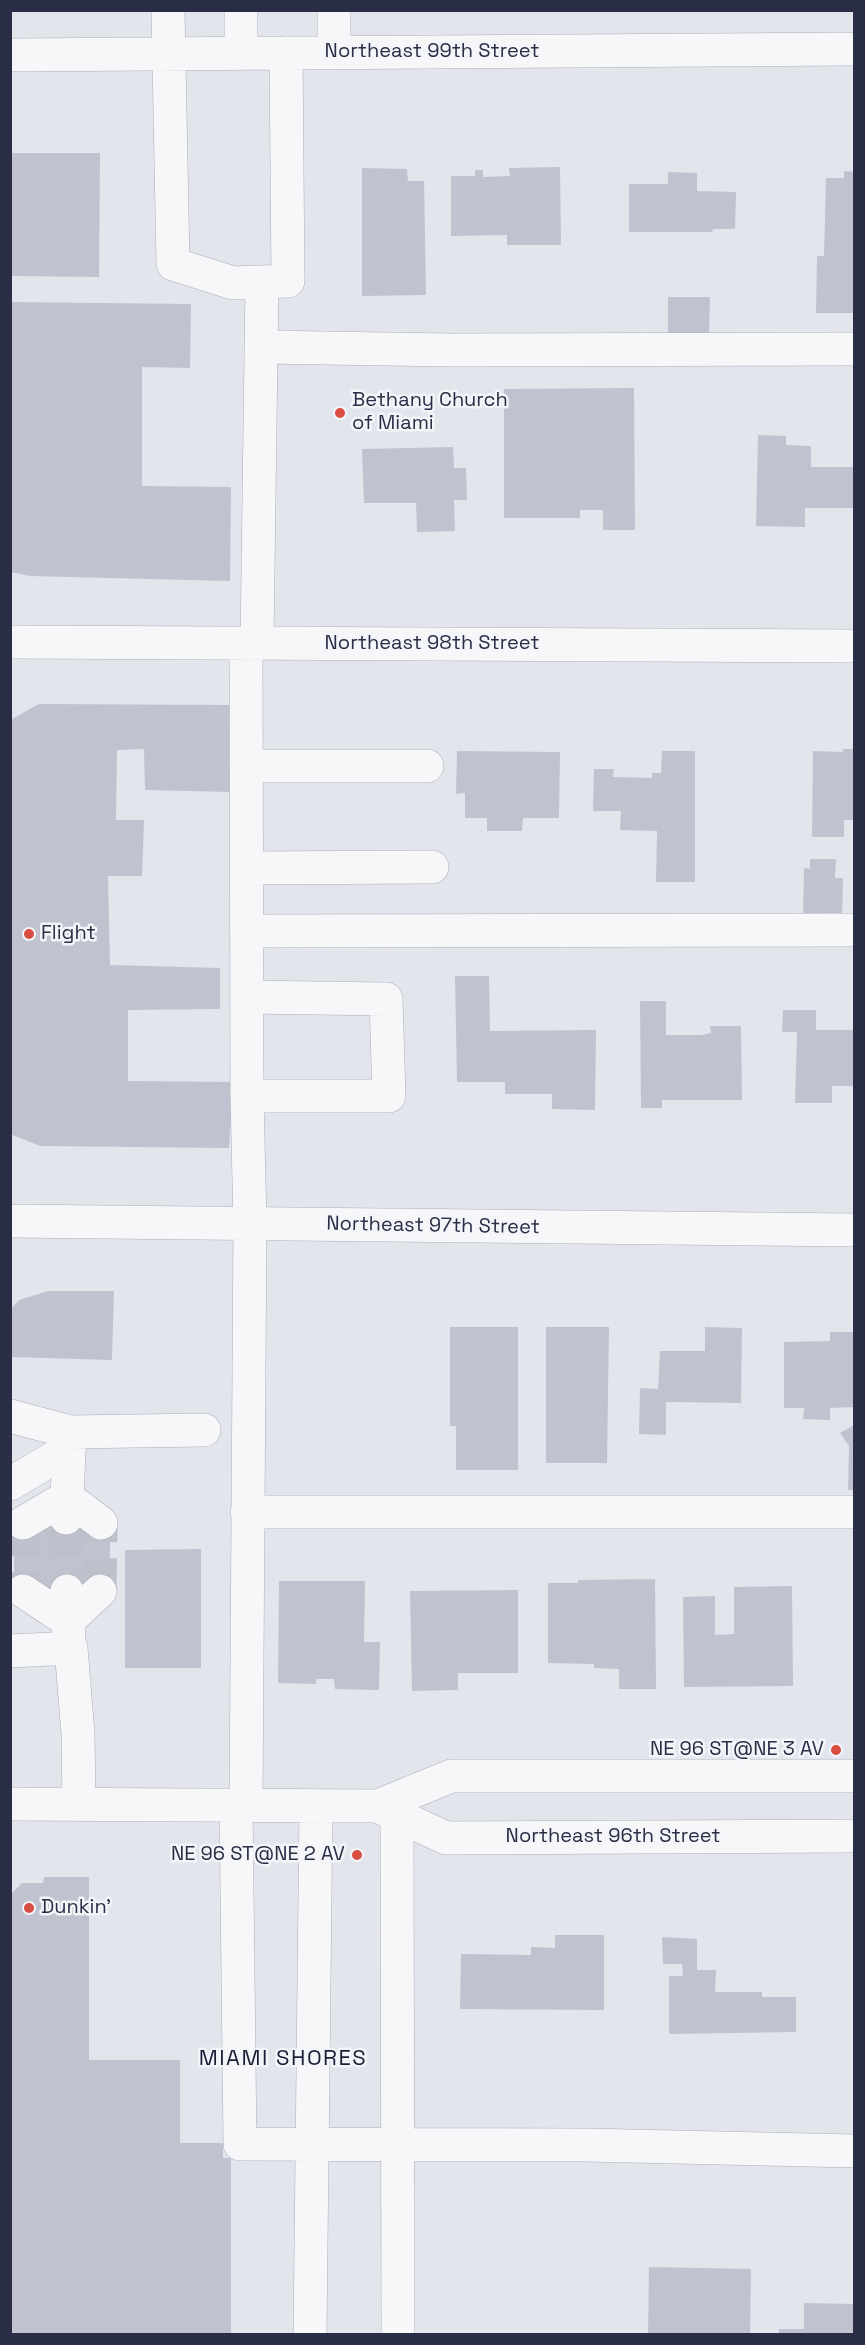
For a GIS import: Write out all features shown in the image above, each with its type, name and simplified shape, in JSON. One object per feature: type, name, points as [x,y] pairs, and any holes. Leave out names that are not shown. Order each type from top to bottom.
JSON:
[{"type":"street","points":[[168,10],[167,54],[173,264],[248,282],[288,281],[286,53]]},
{"type":"street","points":[[241,10],[241,54]]},
{"type":"street","points":[[334,10],[334,53]]},
{"type":"street","name":"Northeast 99th Street","points":[[10,55],[855,49]]},
{"type":"street","points":[[248,282],[262,347],[246,766],[247,1096],[250,1223],[241,1805],[240,2144],[586,2145],[855,2151]]},
{"type":"street","points":[[262,347],[451,350],[855,349]]},
{"type":"street","name":"Northeast 98th Street","points":[[10,642],[855,646]]},
{"type":"street","points":[[246,766],[426,766]]},
{"type":"street","points":[[247,868],[432,867]]},
{"type":"street","points":[[247,931],[855,930]]},
{"type":"street","points":[[247,997],[386,999],[389,1096],[247,1096]]},
{"type":"street","name":"Northeast 97th Street","points":[[10,1221],[855,1230]]},
{"type":"street","points":[[10,1416],[70,1441],[204,1430]]},
{"type":"street","points":[[10,1484],[70,1441]]},
{"type":"street","points":[[66,1510],[70,1441]]},
{"type":"street","points":[[23,1523],[66,1510],[101,1523]]},
{"type":"street","points":[[247,1512],[855,1512]]},
{"type":"street","points":[[23,1591],[68,1620]]},
{"type":"street","points":[[10,1651],[68,1620],[100,1591]]},
{"type":"street","points":[[68,1620],[78,1734],[79,1804]]},
{"type":"street","name":"Northeast 96th Street","points":[[387,1811],[451,1776],[855,1776]]},
{"type":"street","name":"Northeast 96th Street","points":[[10,1804],[316,1806],[387,1811],[446,1838],[855,1836]]},
{"type":"street","points":[[310,2334],[316,1806]]},
{"type":"street","points":[[387,1811],[398,2144],[398,2334]]},
{"type":"building","points":[[12,153],[100,153],[99,277],[11,276]]},
{"type":"building","points":[[560,167],[561,245],[507,245],[507,235],[451,236],[451,176],[475,176],[475,170],[483,170],[483,177],[510,176],[509,168]]},
{"type":"building","points":[[362,168],[407,169],[408,181],[424,181],[426,295],[362,296]]},
{"type":"building","points":[[844,171],[854,172],[854,313],[816,313],[817,256],[824,256],[826,178],[844,178]]},
{"type":"building","points":[[668,172],[697,173],[697,191],[736,192],[735,229],[713,229],[712,232],[629,232],[629,184],[668,184]]},
{"type":"building","points":[[668,297],[710,297],[709,334],[668,335]]},
{"type":"building","points":[[10,302],[191,304],[190,368],[142,367],[142,486],[231,487],[230,581],[30,576],[10,572]]},
{"type":"building","points":[[634,388],[635,530],[603,530],[603,510],[580,510],[580,518],[504,518],[504,389]]},
{"type":"building","points":[[758,435],[786,436],[786,445],[811,446],[811,467],[854,467],[854,508],[805,508],[805,527],[756,526]]},
{"type":"building","points":[[453,447],[454,468],[466,468],[467,500],[454,500],[455,531],[417,532],[416,503],[364,503],[362,449]]},
{"type":"building","points":[[39,704],[232,705],[232,792],[145,790],[144,749],[117,750],[116,820],[144,820],[142,876],[108,876],[110,965],[220,968],[220,1009],[128,1010],[128,1081],[233,1082],[229,1148],[40,1146],[10,1134],[10,720]]},
{"type":"building","points":[[843,749],[854,749],[854,820],[844,820],[844,837],[812,837],[813,751],[843,752]]},
{"type":"building","points":[[457,751],[560,752],[559,818],[523,818],[522,831],[487,831],[487,818],[465,818],[465,793],[456,794]]},
{"type":"building","points":[[662,751],[695,751],[695,882],[656,882],[657,831],[620,830],[621,811],[593,811],[594,769],[614,769],[613,777],[652,778],[652,773],[661,773]]},
{"type":"building","points":[[810,859],[836,859],[835,878],[843,878],[842,919],[803,918],[804,868],[810,869]]},
{"type":"building","points":[[455,976],[489,976],[490,1031],[596,1030],[595,1110],[552,1109],[552,1094],[505,1094],[505,1082],[457,1082]]},
{"type":"building","points":[[640,1001],[666,1001],[666,1035],[701,1035],[711,1033],[710,1026],[741,1026],[742,1100],[662,1100],[662,1108],[641,1108]]},
{"type":"building","points":[[783,1010],[816,1010],[816,1030],[854,1030],[854,1086],[832,1086],[832,1103],[795,1103],[797,1032],[782,1032]]},
{"type":"building","points":[[48,1291],[114,1291],[112,1360],[10,1357],[10,1310],[19,1300]]},
{"type":"building","points":[[450,1327],[518,1327],[518,1470],[456,1470],[456,1426],[450,1426]]},
{"type":"building","points":[[546,1327],[609,1327],[607,1463],[546,1463]]},
{"type":"building","points":[[705,1327],[742,1328],[741,1403],[666,1402],[666,1435],[639,1434],[640,1388],[658,1389],[660,1351],[705,1351]]},
{"type":"building","points":[[830,1332],[854,1332],[854,1407],[830,1408],[830,1420],[803,1419],[804,1408],[784,1408],[784,1342],[830,1341]]},
{"type":"building","points":[[854,1425],[854,1490],[848,1490],[849,1446],[840,1433]]},
{"type":"building","points":[[14,1522],[110,1523],[110,1591],[14,1591]]},
{"type":"building","points":[[201,1549],[201,1668],[125,1668],[125,1550]]},
{"type":"building","points":[[655,1579],[656,1689],[619,1689],[619,1669],[594,1668],[594,1664],[548,1663],[548,1583],[578,1583],[578,1580]]},
{"type":"building","points":[[279,1581],[365,1581],[364,1642],[380,1642],[379,1690],[335,1689],[334,1679],[316,1679],[316,1684],[278,1683]]},
{"type":"building","points":[[792,1586],[793,1686],[684,1687],[683,1597],[715,1596],[715,1635],[734,1634],[734,1587]]},
{"type":"building","points":[[518,1590],[518,1673],[458,1673],[458,1690],[412,1691],[410,1591]]},
{"type":"building","points":[[44,1877],[89,1877],[89,2060],[180,2060],[180,2143],[223,2143],[223,2158],[231,2158],[231,2334],[10,2334],[10,1895],[22,1883],[43,1883]]},
{"type":"building","points":[[555,1935],[604,1935],[604,2010],[460,2009],[461,1954],[531,1955],[531,1947],[555,1948]]},
{"type":"building","points":[[662,1937],[697,1939],[697,1970],[716,1970],[715,1992],[762,1992],[762,1997],[796,1997],[796,2032],[669,2034],[669,1976],[683,1976],[682,1964],[663,1964]]},
{"type":"building","points":[[649,2267],[751,2269],[750,2334],[648,2334]]},
{"type":"building","points":[[804,2303],[854,2304],[854,2334],[779,2334],[779,2329],[804,2329]]},
{"type":"tunnel","points":[[23,1523],[23,1591]]},
{"type":"tunnel","points":[[66,1523],[67,1591]]},
{"type":"tunnel","points":[[100,1591],[101,1523]]},
{"type":"place","name":"Bethany Church of Miami","points":[[340,413]]},
{"type":"place","name":"Flight","points":[[29,934]]},
{"type":"place","name":"NE 96 ST@NE 3 AV","points":[[836,1750]]},
{"type":"place","name":"NE 96 ST@NE 2 AV","points":[[357,1855]]},
{"type":"place","name":"Dunkin'","points":[[29,1908]]},
{"type":"district","name":"MIAMI SHORES","points":[[283,2059]]}]
